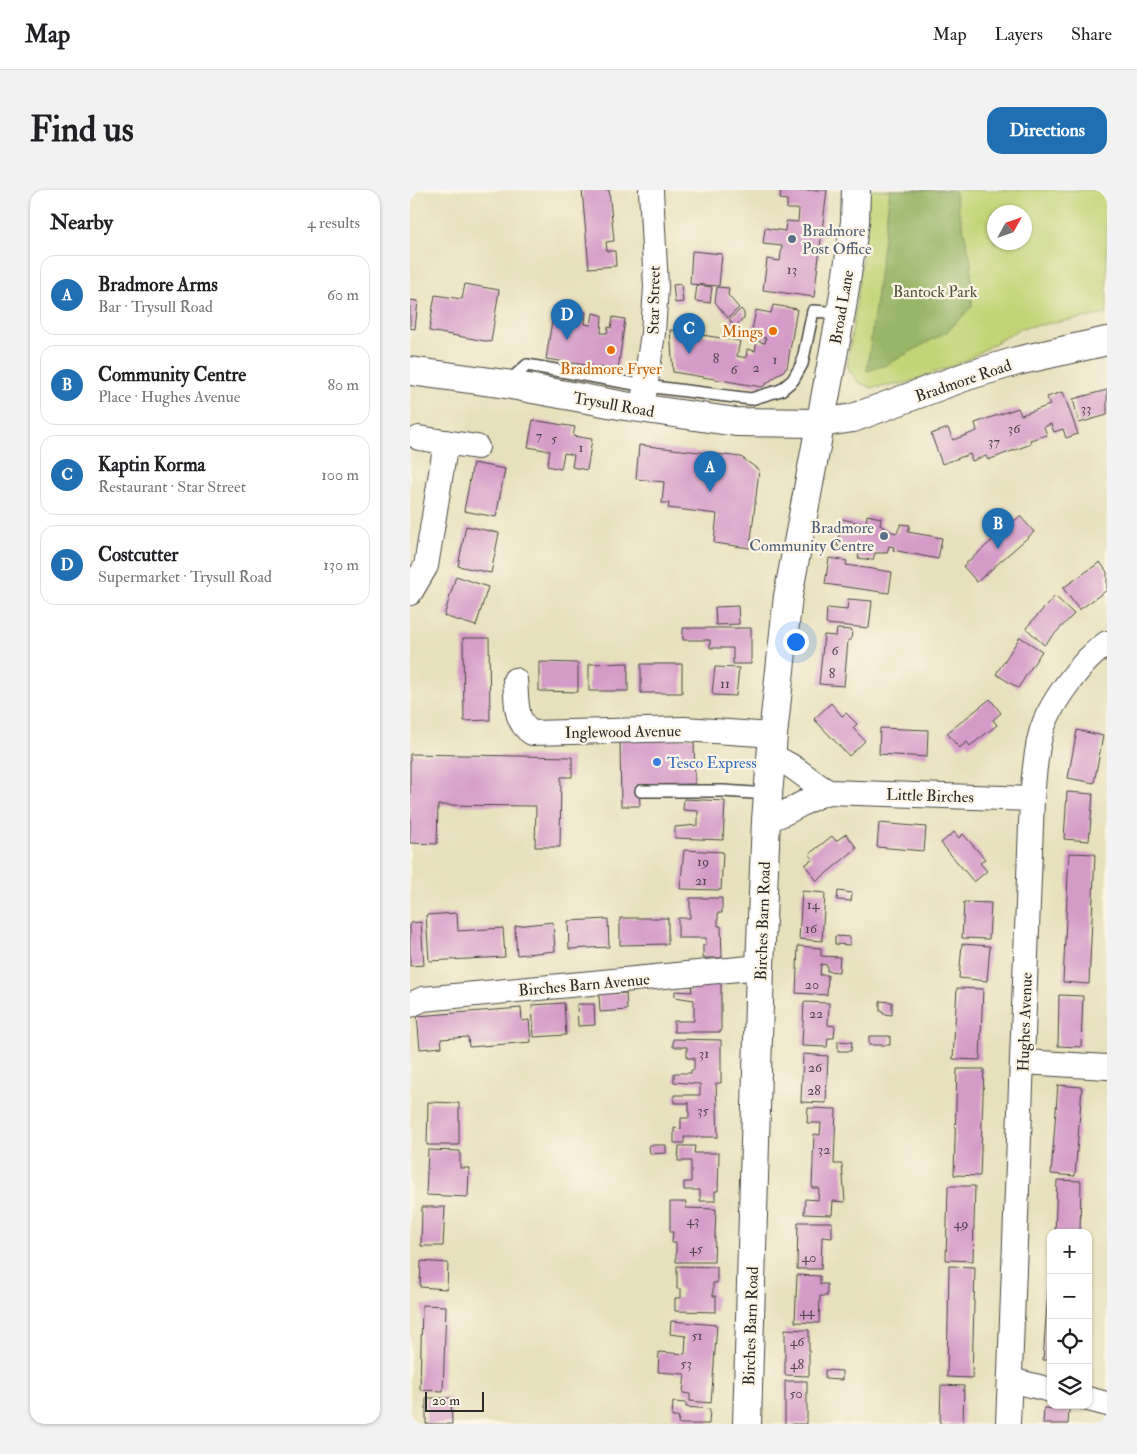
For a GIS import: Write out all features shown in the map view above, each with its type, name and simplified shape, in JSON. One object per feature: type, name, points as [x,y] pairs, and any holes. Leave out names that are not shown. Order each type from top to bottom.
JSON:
[{"type":"main road","name":"Broad Lane","points":[[820,422],[841,313],[854,222],[856,190]]},
{"type":"main road","name":"Bradmore Road","points":[[820,422],[854,418],[967,376],[1107,341]]},
{"type":"main road","name":"Trysull Road","points":[[410,371],[506,384],[644,398],[736,422],[820,422]]},
{"type":"main road","name":"Birches Barn Road","points":[[747,1424],[760,967],[767,807],[788,596],[820,422]]},
{"type":"street","name":"Star Street","points":[[644,398],[653,333],[656,287],[651,190]]},
{"type":"street","points":[[419,438],[477,446]]},
{"type":"street","points":[[410,594],[426,566],[446,442]]},
{"type":"street","name":"Hughes Avenue","points":[[1008,1424],[1032,799],[1041,732],[1050,713],[1083,665],[1107,643]]},
{"type":"street","name":"Inglewood Avenue","points":[[514,680],[519,721],[532,734],[684,729],[772,746]]},
{"type":"street","points":[[772,746],[814,784],[828,792]]},
{"type":"street","name":"Little Birches","points":[[767,807],[782,816],[814,796],[828,792],[1032,799]]},
{"type":"street","name":"Birches Barn Avenue","points":[[410,1005],[423,999],[760,967]]},
{"type":"street","points":[[1023,1062],[1107,1067]]},
{"type":"street","points":[[1010,1380],[1047,1389]]},
{"type":"street","points":[[1092,1400],[1107,1404]]},
{"type":"lane","points":[[644,398],[751,398],[781,390],[793,380],[802,364],[813,311],[841,313]]},
{"type":"lane","points":[[642,792],[723,791],[767,807]]},
{"type":"green space","name":"Bantock Park","points":[[867,190],[1107,190],[1107,314],[1021,328],[963,362],[907,383],[872,388],[858,382],[847,367],[867,226]]},
{"type":"green space","points":[[890,190],[954,190],[971,261],[972,306],[948,331],[886,365],[867,371]]},
{"type":"building","points":[[582,190],[609,190],[614,241],[606,242],[607,251],[615,251],[616,266],[589,268]]},
{"type":"building","points":[[781,190],[827,190],[814,297],[763,290],[767,259],[780,261],[782,246],[763,244],[765,228],[785,231],[786,221],[798,222],[799,209],[787,209],[787,200],[780,199]]},
{"type":"building","points":[[692,251],[722,254],[719,286],[690,284]]},
{"type":"building","points":[[465,284],[499,290],[491,342],[429,331],[435,295],[462,299]]},
{"type":"building","points":[[681,284],[683,302],[675,303],[673,285]]},
{"type":"building","points":[[697,285],[712,287],[710,303],[695,301]]},
{"type":"building","points":[[717,287],[729,288],[728,295],[739,308],[728,318],[715,302]]},
{"type":"building","points":[[410,300],[418,301],[415,329],[410,328]]},
{"type":"building","points":[[773,305],[797,309],[787,368],[762,387],[673,372],[670,330],[740,341],[737,356],[746,358],[747,349],[755,351],[757,341],[765,343],[766,338],[751,335],[756,310],[771,313]]},
{"type":"building","points":[[554,308],[566,310],[565,320],[567,321],[567,327],[570,328],[572,328],[573,322],[576,323],[578,311],[586,312],[585,324],[591,325],[593,313],[602,315],[601,333],[607,333],[608,327],[611,328],[613,317],[625,319],[618,370],[546,359]]},
{"type":"building","points":[[741,309],[744,313],[744,318],[735,326],[729,320]]},
{"type":"building","points":[[1107,390],[1107,415],[1079,423],[1073,399]]},
{"type":"building","points":[[1063,392],[1078,434],[1066,438],[1063,429],[1054,432],[1051,424],[1044,427],[1047,435],[1030,440],[1031,444],[988,460],[986,456],[972,461],[970,454],[942,464],[931,434],[948,428],[953,440],[977,431],[975,423],[1018,408],[1021,415],[1050,405],[1047,397]]},
{"type":"building","points":[[533,420],[575,427],[573,436],[592,439],[587,470],[572,467],[574,455],[564,453],[561,469],[547,466],[550,451],[528,447]]},
{"type":"building","points":[[639,445],[741,457],[759,470],[750,548],[714,543],[717,514],[668,508],[669,503],[662,503],[664,482],[636,479]]},
{"type":"building","points":[[473,463],[505,469],[496,517],[464,511]]},
{"type":"building","name":"Bradmore Community Centre","points":[[867,515],[881,518],[880,525],[892,532],[897,533],[901,524],[910,525],[908,532],[942,538],[938,559],[893,550],[894,547],[889,546],[887,553],[875,553],[873,560],[858,558],[860,550],[837,546],[842,519],[866,524]]},
{"type":"building","points":[[1020,516],[1034,532],[977,582],[963,566]]},
{"type":"building","points":[[466,526],[499,533],[491,573],[458,566]]},
{"type":"building","points":[[829,558],[847,561],[846,565],[892,572],[889,593],[825,584]]},
{"type":"building","points":[[1100,562],[1107,572],[1107,590],[1079,610],[1063,588]]},
{"type":"building","points":[[456,576],[488,587],[476,626],[444,616]]},
{"type":"building","points":[[1055,596],[1074,614],[1044,645],[1026,628]]},
{"type":"building","points":[[848,599],[872,601],[869,628],[826,624],[827,608],[847,610]]},
{"type":"building","points":[[738,606],[739,624],[716,625],[715,607]]},
{"type":"building","points":[[683,628],[751,628],[751,664],[733,664],[733,648],[710,648],[710,640],[683,640]]},
{"type":"building","points":[[837,629],[852,630],[851,640],[848,640],[844,686],[819,684],[824,635],[836,636]]},
{"type":"building","points":[[1020,637],[1042,651],[1018,688],[996,674]]},
{"type":"building","points":[[463,638],[489,638],[490,720],[464,721]]},
{"type":"building","points":[[539,662],[578,663],[578,692],[539,691]]},
{"type":"building","points":[[628,663],[628,691],[589,691],[589,664]]},
{"type":"building","points":[[641,664],[682,664],[682,693],[641,693]]},
{"type":"building","points":[[715,667],[739,668],[736,696],[714,695],[712,693]]},
{"type":"building","points":[[990,699],[1001,713],[993,720],[997,725],[970,746],[967,742],[959,748],[947,733]]},
{"type":"building","points":[[831,703],[842,716],[846,713],[857,724],[853,728],[865,741],[849,756],[814,719]]},
{"type":"building","points":[[880,728],[928,730],[927,757],[879,754]]},
{"type":"building","points":[[1077,730],[1103,736],[1094,783],[1068,778]]},
{"type":"building","name":"Tesco Express","points":[[694,738],[695,784],[639,785],[640,806],[621,806],[620,739]]},
{"type":"building","points":[[410,754],[572,757],[572,777],[561,777],[560,847],[535,847],[536,806],[438,805],[437,844],[410,843]]},
{"type":"building","points":[[1067,792],[1093,794],[1089,841],[1064,839]]},
{"type":"building","points":[[684,799],[725,801],[723,840],[675,838],[675,827],[698,825],[698,811],[683,810]]},
{"type":"building","points":[[879,823],[926,827],[924,851],[877,847]]},
{"type":"building","points":[[954,832],[959,838],[963,834],[985,859],[980,863],[987,871],[974,882],[941,843]]},
{"type":"building","points":[[846,834],[857,848],[817,881],[805,865],[813,859],[809,854],[832,836],[836,841]]},
{"type":"building","points":[[684,850],[723,852],[721,890],[680,889]]},
{"type":"building","points":[[1069,853],[1095,854],[1089,984],[1063,982]]},
{"type":"building","points":[[802,891],[825,893],[822,941],[799,939]]},
{"type":"building","points":[[838,891],[852,893],[851,901],[837,900]]},
{"type":"building","points":[[690,898],[722,898],[722,913],[718,913],[718,926],[721,926],[722,958],[703,958],[703,945],[706,945],[706,938],[678,938],[678,918],[690,918]]},
{"type":"building","points":[[964,902],[991,903],[989,939],[962,938]]},
{"type":"building","points":[[457,913],[458,931],[503,928],[505,957],[429,961],[426,915]]},
{"type":"building","points":[[620,918],[668,918],[668,944],[620,945]]},
{"type":"building","points":[[608,919],[609,947],[569,949],[568,921]]},
{"type":"building","points":[[421,922],[424,965],[410,966],[410,923]]},
{"type":"building","points":[[553,922],[555,951],[517,955],[515,926]]},
{"type":"building","points":[[835,936],[850,937],[850,945],[835,944]]},
{"type":"building","points":[[962,944],[990,946],[987,981],[959,978]]},
{"type":"building","points":[[798,946],[821,948],[821,956],[840,957],[839,972],[827,971],[827,965],[821,964],[820,975],[828,975],[827,995],[796,993]]},
{"type":"building","points":[[721,980],[721,1032],[674,1032],[674,1021],[694,1021],[694,1000],[675,997],[675,991],[692,992],[691,983]]},
{"type":"building","points":[[957,988],[983,989],[980,1060],[953,1059]]},
{"type":"building","points":[[626,993],[627,1010],[600,1012],[599,994]]},
{"type":"building","points":[[1059,995],[1083,996],[1081,1047],[1058,1046]]},
{"type":"building","points":[[880,1001],[892,1002],[892,1015],[883,1014],[883,1011],[880,1011]]},
{"type":"building","points":[[804,1002],[829,1003],[828,1025],[835,1026],[834,1038],[828,1038],[827,1047],[802,1046]]},
{"type":"building","points":[[564,1003],[566,1035],[534,1037],[532,1005]]},
{"type":"building","points":[[577,1004],[594,1004],[595,1025],[578,1026]]},
{"type":"building","points":[[521,1008],[522,1021],[529,1020],[531,1042],[469,1047],[468,1037],[441,1039],[442,1047],[420,1049],[417,1016]]},
{"type":"building","points":[[869,1036],[890,1036],[890,1045],[869,1045]]},
{"type":"building","points":[[673,1039],[721,1040],[721,1083],[716,1083],[718,1137],[684,1137],[684,1143],[674,1143],[674,1128],[681,1129],[681,1118],[689,1118],[689,1103],[674,1103],[674,1095],[700,1095],[700,1084],[674,1082],[674,1073],[691,1073],[691,1070],[694,1070],[694,1058],[687,1058],[687,1047],[673,1047]]},
{"type":"building","points":[[838,1041],[852,1042],[851,1051],[838,1051]]},
{"type":"building","points":[[803,1054],[828,1056],[826,1103],[801,1102]]},
{"type":"building","points":[[957,1069],[984,1069],[980,1176],[954,1175]]},
{"type":"building","points":[[1058,1085],[1082,1087],[1075,1176],[1051,1174]]},
{"type":"building","points":[[428,1102],[459,1103],[459,1145],[427,1145]]},
{"type":"building","points":[[808,1108],[836,1109],[834,1164],[842,1164],[845,1202],[833,1201],[832,1215],[804,1214],[805,1199],[818,1200],[819,1188],[812,1188],[814,1134],[820,1135],[821,1123],[807,1123]]},
{"type":"building","points":[[649,1145],[666,1145],[666,1153],[650,1154]]},
{"type":"building","points":[[679,1146],[695,1146],[694,1153],[719,1153],[718,1191],[715,1191],[715,1201],[700,1201],[700,1190],[684,1190],[684,1182],[691,1182],[691,1161],[678,1161]]},
{"type":"building","points":[[428,1150],[460,1151],[460,1168],[469,1168],[468,1197],[426,1195]]},
{"type":"building","points":[[1057,1180],[1081,1181],[1080,1229],[1055,1229]]},
{"type":"building","points":[[948,1186],[975,1186],[973,1261],[946,1260]]},
{"type":"building","points":[[670,1202],[686,1202],[686,1208],[716,1209],[714,1262],[676,1262],[676,1243],[672,1243],[673,1232],[670,1232]]},
{"type":"building","points":[[422,1207],[445,1207],[443,1246],[421,1246]]},
{"type":"building","points":[[798,1222],[832,1222],[832,1238],[822,1237],[821,1269],[797,1269]]},
{"type":"building","points":[[421,1261],[448,1263],[447,1289],[420,1287]]},
{"type":"building","points":[[677,1266],[717,1267],[717,1283],[713,1283],[713,1296],[716,1296],[716,1312],[675,1311],[675,1298],[681,1298],[681,1289],[677,1289]]},
{"type":"building","points":[[949,1266],[975,1267],[972,1378],[947,1377]]},
{"type":"building","points":[[797,1275],[820,1276],[820,1284],[827,1284],[827,1296],[820,1296],[819,1323],[795,1322]]},
{"type":"building","points":[[422,1305],[446,1306],[443,1391],[420,1390]]},
{"type":"building","points":[[1047,1305],[1047,1360],[1043,1360]]},
{"type":"building","points":[[671,1321],[717,1325],[711,1403],[690,1401],[690,1394],[683,1393],[685,1374],[658,1372],[659,1352],[685,1354],[686,1336],[670,1334]]},
{"type":"building","points":[[785,1329],[809,1330],[809,1376],[785,1375]]},
{"type":"building","points":[[825,1370],[842,1371],[842,1380],[825,1379]]},
{"type":"building","points":[[785,1381],[807,1381],[807,1424],[785,1424]]},
{"type":"building","points":[[941,1385],[964,1386],[963,1424],[940,1424]]},
{"type":"building","points":[[426,1398],[451,1398],[452,1424],[426,1424]]},
{"type":"building","points":[[673,1402],[686,1403],[686,1407],[710,1409],[709,1424],[678,1424],[679,1417],[672,1417]]},
{"type":"building","points":[[1044,1408],[1069,1409],[1068,1424],[1043,1424]]},
{"type":"place","name":"Bradmore Post Office","points":[[792,239]]},
{"type":"place","name":"Mings","points":[[773,331]]},
{"type":"place","name":"Costcutter","points":[[567,340]]},
{"type":"place","name":"Bradmore Fryer","points":[[611,350]]},
{"type":"place","name":"Kaptin Korma","points":[[689,354]]},
{"type":"place","name":"Bradmore Arms","points":[[710,492]]},
{"type":"place","name":"Bradmore Community Centre","points":[[884,536]]},
{"type":"place","name":"Community Centre","points":[[998,549]]},
{"type":"place","name":"Tesco Express","points":[[657,762]]}]
